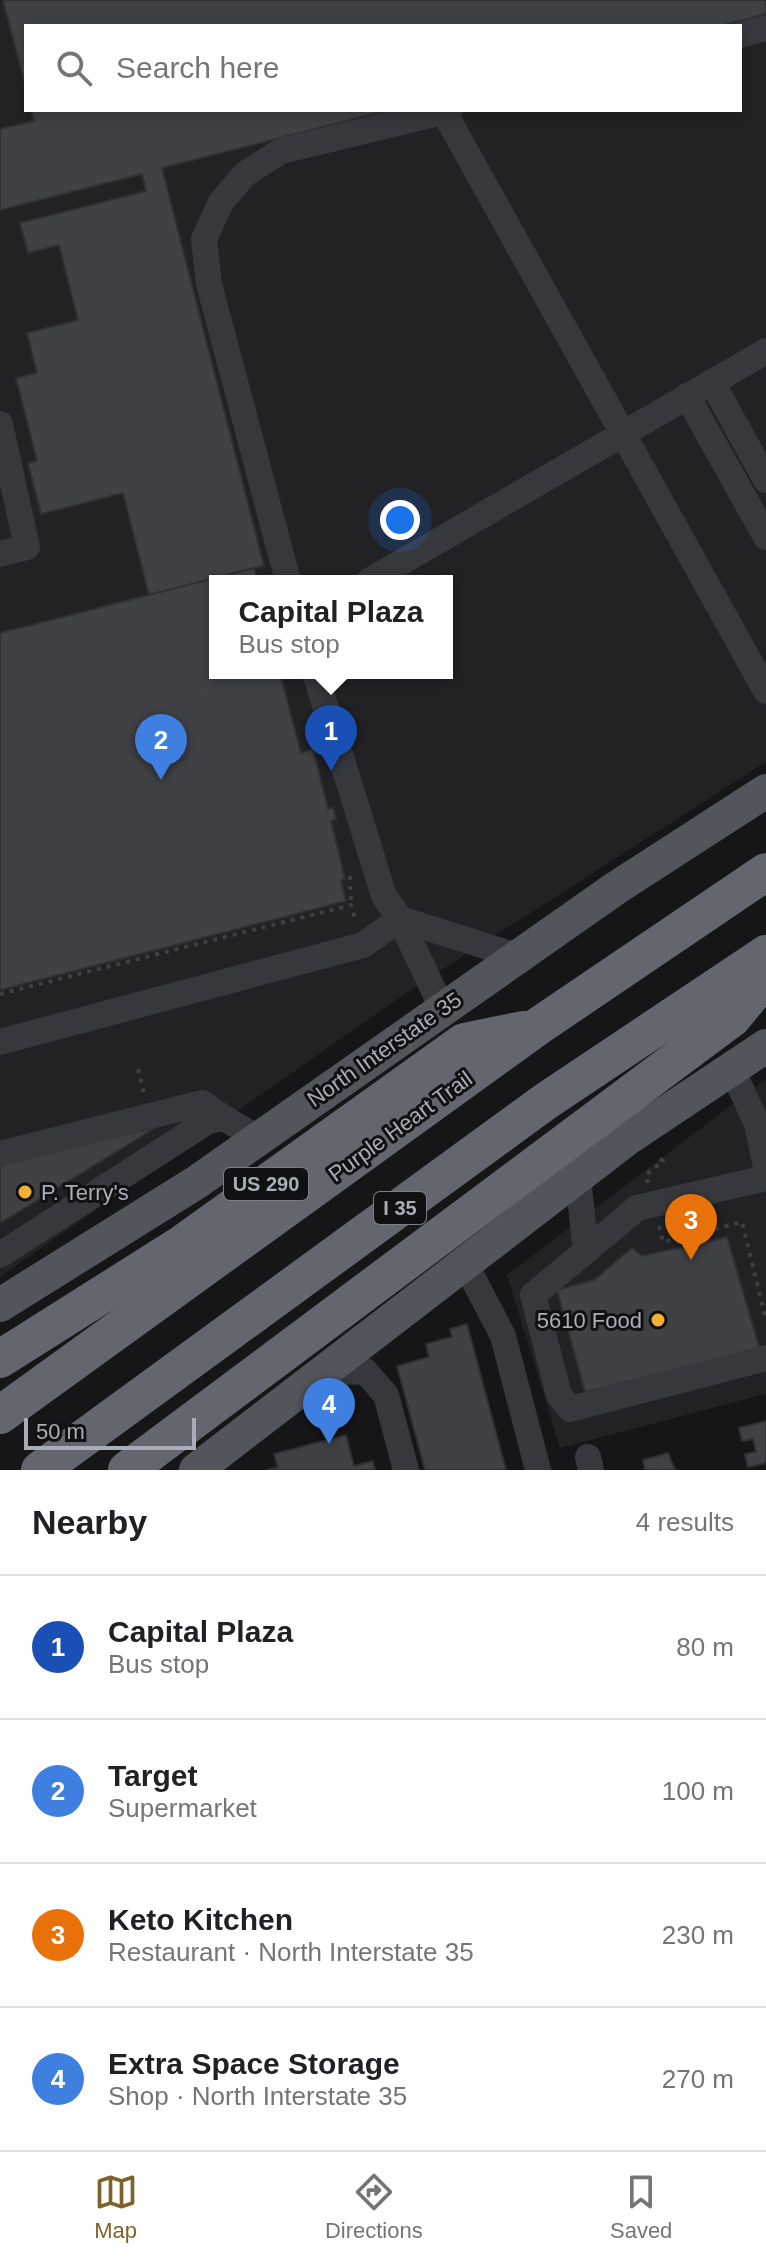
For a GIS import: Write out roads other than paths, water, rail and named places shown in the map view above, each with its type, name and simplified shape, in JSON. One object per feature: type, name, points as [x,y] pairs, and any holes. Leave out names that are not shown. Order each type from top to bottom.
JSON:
[{"type":"highway","name":"Purple Heart Trail","points":[[0,1415],[537,1027],[766,872]]},
{"type":"highway","name":"I 35","points":[[40,1470],[558,1092],[766,954]]},
{"type":"highway","points":[[127,1470],[732,1018],[766,977]]},
{"type":"highway","name":"US 290","points":[[0,1359],[182,1244],[464,1042],[537,1027]]},
{"type":"main road","name":"North Interstate 35","points":[[3,1293],[197,1182],[442,1008],[763,787]]},
{"type":"main road","points":[[209,1466],[323,1373],[628,1138],[766,1046]]},
{"type":"lane","points":[[742,34],[766,28]]},
{"type":"lane","points":[[286,575],[209,284],[204,239],[221,202],[245,174],[281,151],[443,112]]},
{"type":"lane","points":[[448,112],[765,694]]},
{"type":"lane","points":[[379,575],[766,351]]},
{"type":"lane","points":[[712,382],[766,480]]},
{"type":"lane","points":[[687,396],[766,537]]},
{"type":"lane","points":[[0,424],[27,547],[0,554]]},
{"type":"lane","points":[[317,679],[384,896],[400,919],[442,1008]]},
{"type":"lane","points":[[400,919],[517,956]]},
{"type":"lane","points":[[0,1042],[363,945],[400,919]]},
{"type":"lane","points":[[732,1069],[757,1124],[766,1167]]},
{"type":"lane","points":[[0,1154],[202,1103],[258,1138]]},
{"type":"lane","points":[[0,1255],[208,1121],[224,1118]]},
{"type":"lane","points":[[578,1178],[586,1251]]},
{"type":"lane","points":[[766,1178],[637,1208],[533,1295],[559,1395],[570,1409],[766,1358]]},
{"type":"lane","points":[[465,1263],[503,1336],[538,1470]]},
{"type":"lane","points":[[323,1373],[365,1371],[386,1395],[406,1470]]},
{"type":"place","name":"Capital Plaza","points":[[331,771]]},
{"type":"place","name":"Target","points":[[161,780]]},
{"type":"place","name":"P. Terry's","points":[[25,1192]]},
{"type":"place","name":"Keto Kitchen","points":[[691,1260]]},
{"type":"place","name":"5610 Food","points":[[658,1320]]},
{"type":"place","name":"Extra Space Storage","points":[[329,1444]]}]
